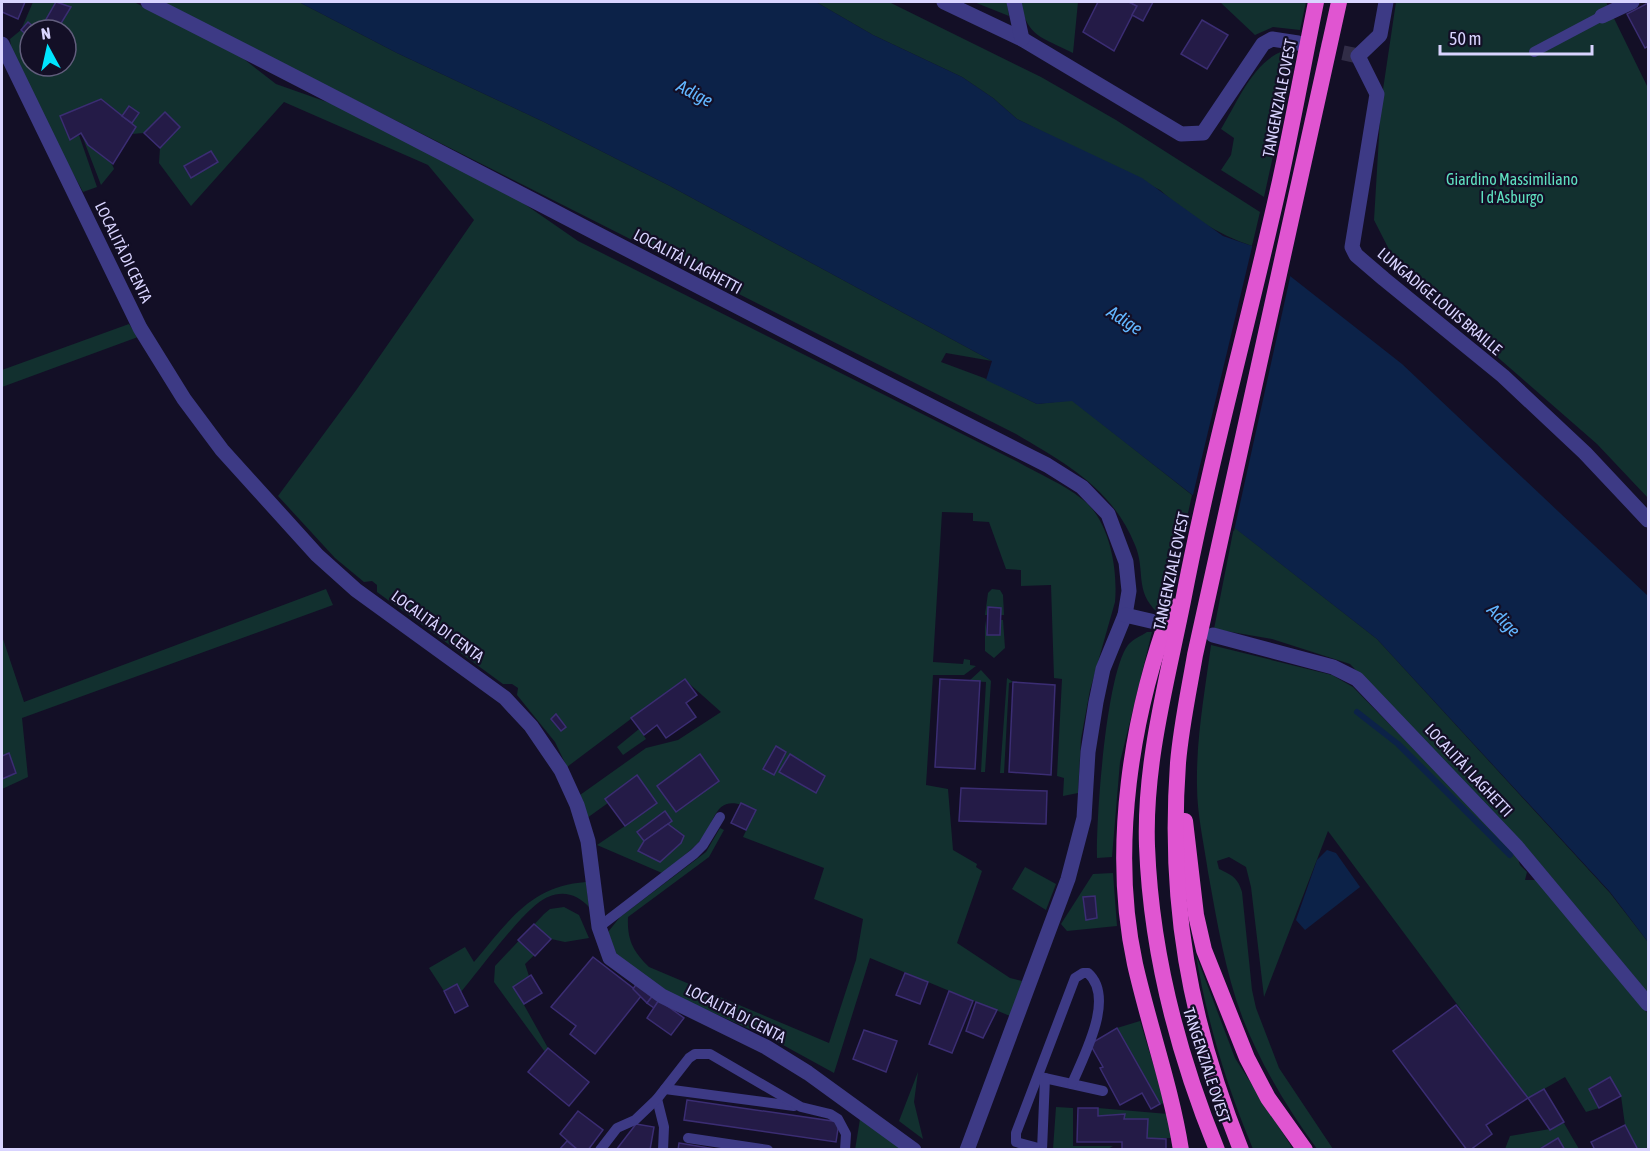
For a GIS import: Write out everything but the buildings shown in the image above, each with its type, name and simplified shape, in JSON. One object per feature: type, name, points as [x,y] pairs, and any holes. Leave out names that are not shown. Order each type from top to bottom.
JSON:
[{"type":"highway","name":"TANGENZIALE OVEST","points":[[1217,1149],[1196,1098],[1176,1035],[1163,975],[1153,913],[1147,844],[1150,777],[1192,551],[1280,180],[1316,2]]},
{"type":"highway","name":"TANGENZIALE OVEST","points":[[1241,1149],[1208,1057],[1193,1004],[1180,927],[1175,836],[1178,761],[1195,655],[1339,2]]},
{"type":"highway","points":[[1181,1149],[1176,1119],[1133,952],[1126,895],[1125,823],[1130,768],[1137,730],[1170,612],[1192,551]]},
{"type":"highway","points":[[1178,761],[1191,878],[1204,950],[1247,1058],[1268,1098],[1305,1149]]},
{"type":"highway","points":[[1196,1098],[1206,1149]]},
{"type":"street","name":"LOCALITÀ I LAGHETTI","points":[[148,2],[1056,470],[1082,487],[1108,514],[1126,562],[1129,591],[1125,615],[1103,669],[1096,702],[1088,752],[1084,818],[1076,855],[967,1149]]},
{"type":"street","points":[[944,2],[1022,39],[1181,134],[1192,136],[1203,133],[1263,44],[1272,39],[1298,43]]},
{"type":"street","points":[[1014,2],[1022,39]]},
{"type":"street","name":"LUNGADIGE LOUIS BRAILLE","points":[[1386,2],[1380,35],[1358,56],[1377,94],[1352,247],[1356,255],[1503,376],[1585,453],[1648,520]]},
{"type":"street","points":[[1602,16],[1632,2]]},
{"type":"street","name":"LOCALITÀ DI CENTA","points":[[2,44],[140,328],[184,399],[222,450],[317,555],[356,590],[505,699],[531,726],[561,770],[577,805],[588,841],[599,927],[610,958],[662,996],[766,1047],[845,1098],[914,1149]]},
{"type":"street","points":[[1125,615],[1155,622]]},
{"type":"street","name":"LOCALITÀ I LAGHETTI","points":[[1213,635],[1333,667],[1357,680],[1517,848],[1648,1004]]},
{"type":"lane","points":[[1534,52],[1602,16]]},
{"type":"lane","points":[[599,927],[694,854],[703,845],[720,817]]},
{"type":"lane","points":[[1041,1077],[1042,1149],[1021,1145],[1015,1138],[1041,1077],[1075,978],[1078,974],[1088,974],[1093,981],[1099,1016],[1072,1084]]},
{"type":"lane","points":[[600,1149],[617,1128],[635,1120],[657,1099],[689,1058],[703,1053],[710,1054],[801,1107]]},
{"type":"lane","points":[[1041,1077],[1103,1091]]},
{"type":"lane","points":[[664,1089],[801,1107],[838,1119],[846,1134],[845,1149]]},
{"type":"lane","points":[[657,1099],[664,1127],[663,1149]]},
{"type":"lane","points":[[688,1138],[768,1149]]},
{"type":"green space","points":[[33,2],[134,2],[240,56],[276,84],[344,108],[513,196],[578,241],[1018,462],[1067,489],[1092,508],[1106,532],[1110,546],[1115,575],[1115,602],[1090,690],[1081,739],[1078,793],[1063,796],[1064,778],[1057,776],[1062,679],[1054,678],[1051,585],[1021,586],[1021,570],[1006,569],[989,522],[973,521],[973,513],[942,512],[933,662],[963,664],[964,659],[970,660],[970,665],[976,666],[964,675],[933,675],[926,785],[948,789],[953,850],[977,864],[976,867],[982,871],[957,943],[1010,978],[1022,981],[1010,1016],[870,958],[834,1073],[772,1039],[673,995],[617,956],[608,932],[620,917],[706,852],[720,828],[724,830],[709,857],[628,917],[632,945],[649,967],[829,1043],[856,960],[863,919],[814,899],[824,868],[743,837],[756,810],[741,804],[723,805],[698,843],[662,873],[597,845],[625,826],[608,803],[587,818],[580,795],[646,748],[678,740],[721,712],[684,679],[567,767],[555,742],[517,695],[518,688],[512,684],[503,684],[377,592],[377,585],[372,581],[364,582],[335,558],[278,496],[357,389],[474,220],[428,165],[284,102],[191,206],[159,163],[160,148],[144,133],[131,134],[135,126],[101,99],[60,116],[70,140],[79,135],[97,187],[83,192],[46,123],[25,78],[78,78],[78,18],[26,18]]},
{"type":"green space","points":[[161,2],[299,2],[397,53],[544,122],[670,186],[992,361],[946,353],[941,362],[984,378],[1037,404],[1072,400],[1192,495],[1181,545],[1163,585],[1157,612],[1145,596],[1135,545],[1114,508],[1085,479],[1052,456],[1016,434]]},
{"type":"green space","points":[[816,2],[889,2],[1041,77],[1116,120],[1260,212],[1252,246],[1203,223],[1160,190],[1017,119],[993,98],[962,77],[873,35]]},
{"type":"green space","points":[[974,2],[1007,2],[1009,16]]},
{"type":"green space","points":[[1020,2],[1078,2],[1073,53],[1032,30],[1023,14]]},
{"type":"green space","points":[[1220,2],[1306,2],[1300,30],[1273,27],[1255,35]]},
{"type":"green space","name":"Giardino Massimiliano I d'Asburgo","points":[[1396,2],[1606,2],[1648,88],[1648,498],[1597,444],[1401,273],[1374,220],[1381,103]]},
{"type":"green space","points":[[18,32],[18,62],[11,47],[10,39]]},
{"type":"green space","points":[[1283,51],[1295,56],[1264,197],[1221,170],[1231,155],[1234,138],[1221,129],[1254,74],[1272,56]]},
{"type":"green space","points":[[81,133],[109,160],[114,169],[101,185]]},
{"type":"green space","points":[[129,324],[138,337],[2,387],[2,370]]},
{"type":"green space","points":[[1234,527],[1377,639],[1610,893],[1648,942],[1648,993],[1528,849],[1350,664],[1272,639],[1214,629]]},
{"type":"green space","points":[[326,589],[333,605],[22,718],[28,777],[2,789],[2,636],[24,702]]},
{"type":"green space","points":[[992,589],[1000,590],[1003,595],[1004,615],[1001,615],[1001,608],[988,608],[988,615],[985,615],[988,593]]},
{"type":"green space","points":[[985,620],[987,634],[1000,635],[1001,620],[1003,620],[1005,648],[994,658],[985,651]]},
{"type":"green space","points":[[1147,632],[1152,632],[1120,762],[1112,857],[1097,858],[1098,812],[1104,747],[1114,685],[1120,661],[1128,645]]},
{"type":"green space","points":[[1211,645],[1332,675],[1353,687],[1516,853],[1520,865],[1527,872],[1525,880],[1536,880],[1608,961],[1648,1014],[1648,1149],[1638,1149],[1625,1125],[1621,1096],[1610,1078],[1589,1089],[1599,1108],[1586,1112],[1565,1077],[1544,1089],[1579,1149],[1565,1149],[1558,1138],[1538,1149],[1505,1149],[1510,1136],[1550,1129],[1328,831],[1264,997],[1251,887],[1246,867],[1229,857],[1217,861],[1219,869],[1228,873],[1239,883],[1242,892],[1252,990],[1256,1008],[1279,1068],[1333,1149],[1317,1149],[1286,1102],[1258,1053],[1243,1019],[1222,946],[1197,797],[1199,733]]},
{"type":"green space","points":[[981,670],[991,681],[985,772],[981,772],[986,682],[969,681]]},
{"type":"green space","points":[[1007,678],[1013,682],[1009,683],[1004,773],[1000,773]]},
{"type":"green space","points":[[639,729],[646,739],[623,755],[617,747]]},
{"type":"green space","points":[[1025,867],[1056,884],[1046,910],[1012,889]]},
{"type":"green space","points":[[1113,873],[1117,926],[1067,931],[1061,924],[1093,874]]},
{"type":"green space","points":[[586,882],[589,907],[580,899],[570,895],[560,894],[548,897],[528,912],[516,925],[461,992],[457,984],[444,991],[429,968],[465,947],[474,962],[510,920],[535,899],[567,885]]},
{"type":"green space","points":[[564,907],[579,915],[589,938],[565,942],[551,939],[525,964],[529,976],[531,975],[542,993],[524,1005],[548,1048],[545,1052],[494,982],[495,966],[544,914],[550,909]]},
{"type":"green space","points":[[1196,955],[1235,1058],[1293,1149],[1253,1149],[1219,1054]]},
{"type":"green space","points":[[1140,1021],[1165,1103],[1160,1104],[1117,1028]]},
{"type":"green space","points":[[918,1072],[914,1102],[923,1139],[899,1121]]},
{"type":"green space","points":[[1056,1107],[1073,1108],[1073,1146],[1113,1146],[1108,1149],[1053,1149]]},
{"type":"green space","points":[[1098,1108],[1168,1114],[1173,1138],[1147,1138],[1147,1119],[1124,1119],[1124,1114],[1098,1116]]},
{"type":"green space","points":[[860,1119],[903,1150],[855,1150]]},
{"type":"water","name":"Adige","points":[[299,2],[816,2],[873,35],[962,77],[993,98],[1017,119],[1142,178],[1223,236],[1252,246],[1402,364],[1648,596],[1648,942],[1610,892],[1377,639],[1072,401],[1037,404],[986,380],[992,361],[670,186],[544,122],[397,53]]},
{"type":"water","points":[[1327,850],[1336,853],[1360,887],[1305,930],[1296,920],[1317,860]]},
{"type":"pier","points":[[1253,243],[1291,273],[1234,531],[1192,499]]},
{"type":"waterway","points":[[1357,712],[1398,744],[1510,855]]},
{"type":"tunnel","points":[[1298,43],[1358,56]]}]
